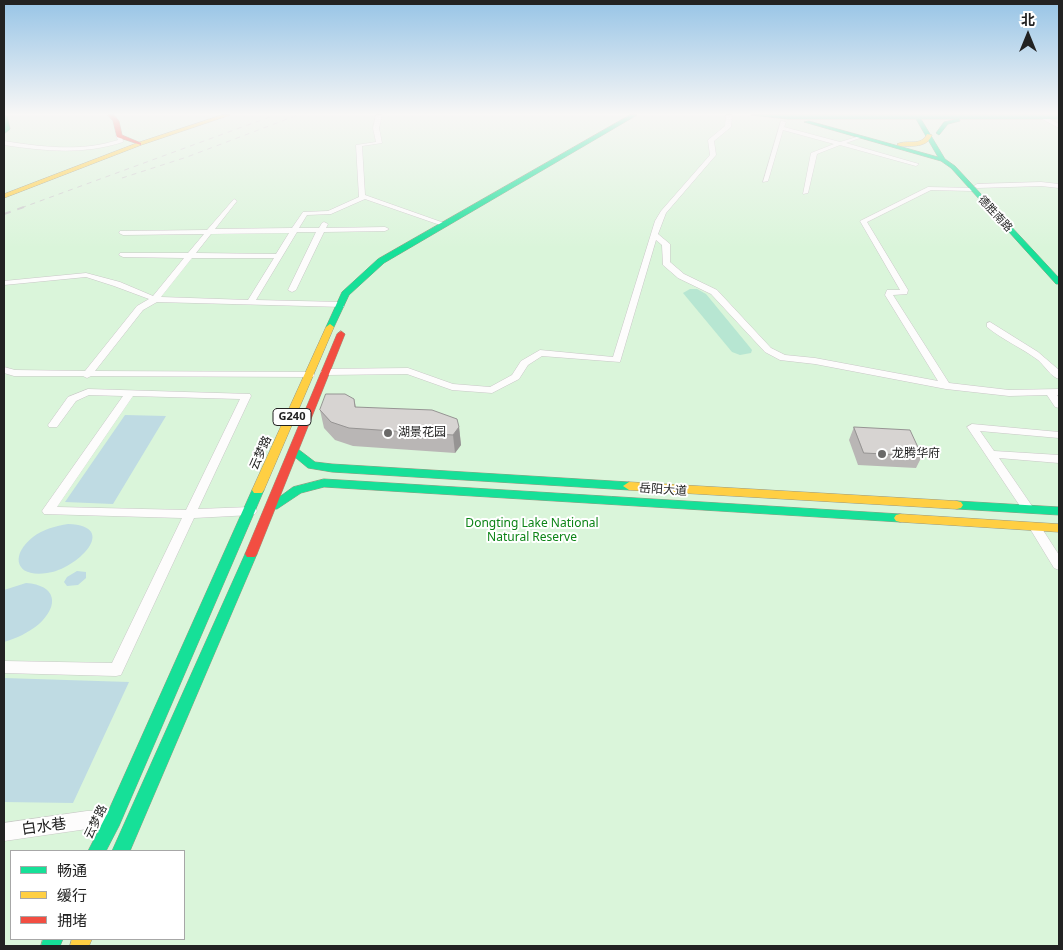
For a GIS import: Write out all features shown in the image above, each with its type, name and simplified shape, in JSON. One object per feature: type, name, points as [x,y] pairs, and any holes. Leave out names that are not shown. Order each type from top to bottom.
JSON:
[{"type":"main road","points":[[4,191],[93,159]]},
{"type":"main road","points":[[4,196],[97,159]]},
{"type":"main road","name":"云梦路","points":[[98,850],[310,375],[345,313],[345,294],[381,261],[558,159]]},
{"type":"main road","name":"G240","points":[[120,850],[271,508],[325,372],[345,313],[357,295],[391,264],[568,159]]},
{"type":"main road","name":"德胜南路","points":[[954,159],[974,187],[1059,282]]},
{"type":"main road","name":"德胜南路","points":[[943,160],[974,187],[1059,273]]},
{"type":"main road","name":"岳阳大道","points":[[294,450],[312,465],[332,468],[1059,511]]},
{"type":"main road","name":"岳阳大道","points":[[271,508],[280,499],[294,491],[324,482],[1059,528]]},
{"type":"street","points":[[360,159],[362,196],[364,197]]},
{"type":"street","points":[[325,372],[408,372],[452,387],[492,390],[516,377],[524,363],[540,352],[617,360],[636,290],[663,212],[709,159]]},
{"type":"street","points":[[765,181],[772,159]]},
{"type":"street","points":[[805,193],[813,159]]},
{"type":"street","points":[[898,159],[916,164]]},
{"type":"street","points":[[946,386],[889,295],[890,292],[904,292],[904,290],[863,221],[930,188],[1041,184],[1059,186]]},
{"type":"street","points":[[250,303],[305,212],[329,213],[364,197],[445,225]]},
{"type":"street","points":[[88,375],[140,308],[156,299],[234,201]]},
{"type":"street","points":[[292,290],[329,213]]},
{"type":"street","points":[[123,233],[384,229]]},
{"type":"street","points":[[654,235],[666,244],[666,263],[674,272],[714,292],[768,350],[775,355],[783,358],[814,361],[946,386],[1008,393],[1055,392],[1059,404]]},
{"type":"street","points":[[123,255],[280,256]]},
{"type":"street","points":[[4,283],[86,275],[156,299],[250,303],[345,313]]},
{"type":"street","points":[[990,325],[1010,340],[1033,351],[1059,376]]},
{"type":"street","points":[[4,370],[14,373],[88,375],[310,375]]},
{"type":"street","points":[[4,668],[116,670],[246,396],[88,392],[72,399],[53,425]]},
{"type":"street","points":[[130,393],[48,511],[190,514],[251,511]]},
{"type":"street","points":[[1028,509],[972,427],[1059,435]]},
{"type":"street","points":[[990,454],[1059,459]]},
{"type":"street","points":[[1035,527],[1059,566]]},
{"type":"street","name":"白水巷","points":[[4,832],[87,820],[113,820]]},
{"type":"green space","name":"Dongting Lake National Natural Reserve","points":[[4,159],[1059,159],[1059,946],[4,946]]},
{"type":"green space","points":[[690,289],[697,289],[706,294],[752,350],[751,353],[740,355],[732,352],[683,293]]},
{"type":"water","points":[[125,415],[166,416],[113,504],[65,502]]},
{"type":"water","points":[[68,524],[84,527],[91,532],[92,540],[80,557],[58,570],[47,573],[37,574],[23,569],[19,564],[19,558],[25,544],[41,532]]},
{"type":"water","points":[[77,571],[86,572],[86,578],[78,585],[67,586],[64,582],[67,577]]},
{"type":"water","points":[[26,583],[44,588],[49,592],[52,597],[50,610],[46,617],[35,627],[22,635],[4,642],[4,590]]},
{"type":"water","points":[[4,678],[129,682],[73,803],[4,802]]},
{"type":"building","points":[[326,394],[345,394],[354,399],[355,407],[432,410],[457,419],[459,427],[453,435],[349,428],[331,422],[320,410]]},
{"type":"building","points":[[854,427],[910,430],[922,456],[864,453]]},
{"type":"railway","points":[[21,208],[154,159]]},
{"type":"railway","points":[[122,178],[180,159]]},
{"type":"railway","points":[[4,214],[24,207]]},
{"type":"traffic: fast","points":[[330,327],[345,294],[381,261],[557,159]]},
{"type":"traffic: fast","points":[[943,159],[953,167],[1059,282]]},
{"type":"traffic: fast","points":[[294,450],[312,465],[332,468],[629,486]]},
{"type":"traffic: fast","points":[[273,506],[297,490],[324,483],[900,518]]},
{"type":"traffic: fast","points":[[98,850],[113,820],[258,490]]},
{"type":"traffic: fast","points":[[957,505],[1059,511]]},
{"type":"traffic: fast","points":[[121,850],[251,554]]},
{"type":"traffic: fast","points":[[50,946],[53,940]]},
{"type":"traffic: slow","points":[[4,196],[99,159]]},
{"type":"traffic: slow","points":[[258,490],[330,327]]},
{"type":"traffic: slow","points":[[629,486],[957,505]]},
{"type":"traffic: slow","points":[[900,518],[1059,528]]},
{"type":"traffic: slow","points":[[79,946],[82,940]]},
{"type":"traffic: jam","points":[[251,554],[341,334]]},
{"type":"place","name":"湖景花园","points":[[388,433]]},
{"type":"place","name":"龙腾华府","points":[[882,454]]}]
